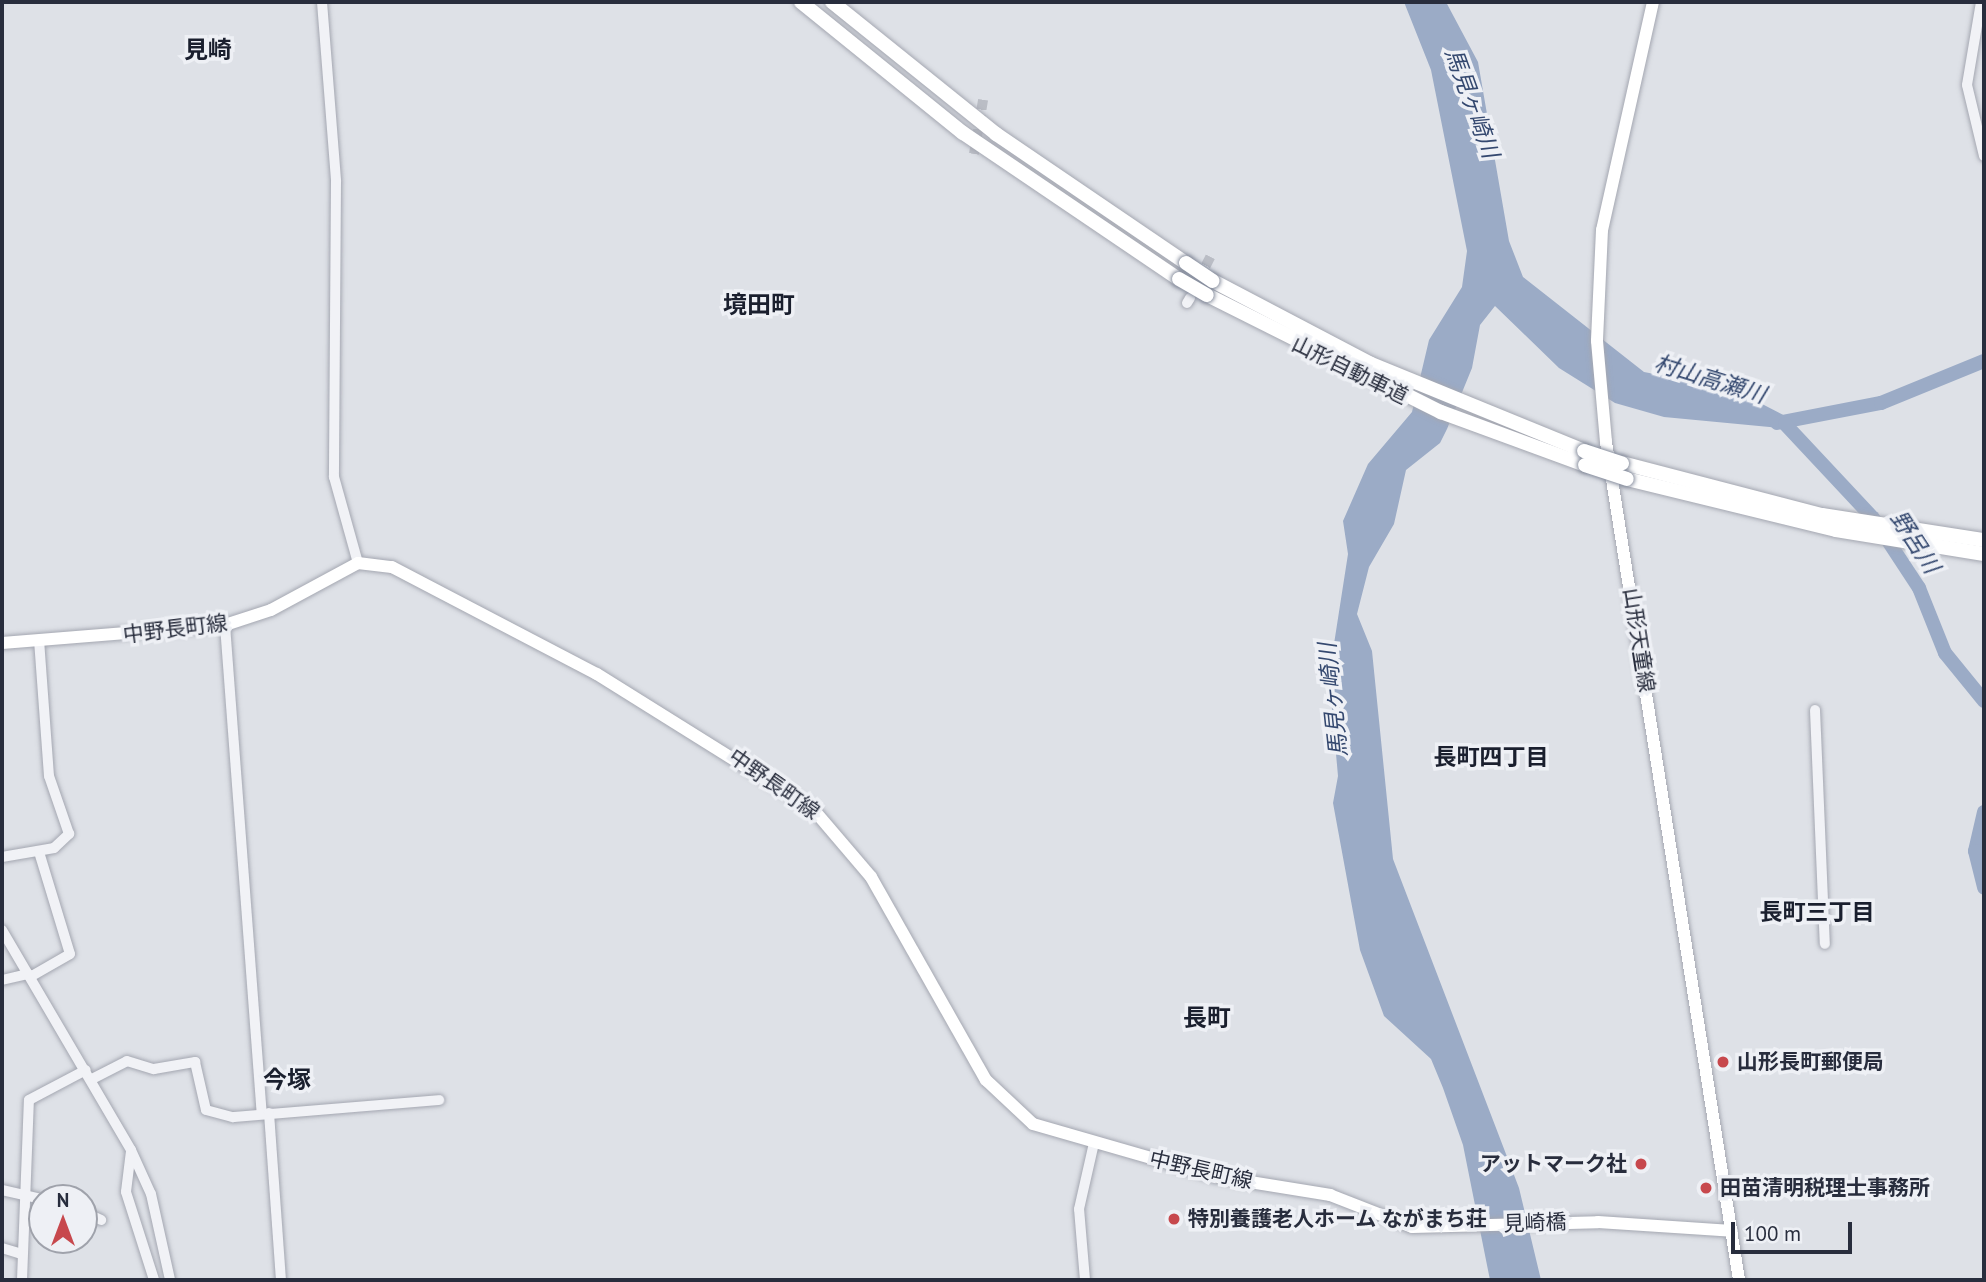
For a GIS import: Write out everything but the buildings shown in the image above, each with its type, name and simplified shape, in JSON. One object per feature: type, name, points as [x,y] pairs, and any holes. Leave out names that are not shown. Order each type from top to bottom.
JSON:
[{"type":"highway","name":"山形自動車道","points":[[801,2],[963,133],[1179,279],[1297,344],[1528,447],[1622,463],[1822,515],[1984,540]]},
{"type":"highway","name":"山形自動車道","points":[[832,2],[996,134],[1213,281],[1302,329],[1538,433],[1627,479],[1836,530],[1984,554]]},
{"type":"main road","name":"山形天童線","points":[[1653,2],[1602,230],[1597,291],[1602,404],[1739,1280]]},
{"type":"main road","name":"中野長町線","points":[[2,643],[225,625],[271,610],[358,563],[392,567],[460,597],[732,754],[803,801],[837,832],[871,877],[1001,1099],[1033,1124],[1213,1176],[1330,1195],[1412,1227],[1430,1227]]},
{"type":"main road","name":"見崎橋","points":[[1430,1227],[1598,1222],[1732,1231]]},
{"type":"street","points":[[323,2],[336,181],[334,477],[358,563]]},
{"type":"street","points":[[1981,2],[1967,85],[1984,156]]},
{"type":"street","points":[[225,625],[281,1280]]},
{"type":"street","points":[[2,857],[39,852],[61,845],[69,828],[49,776],[39,640]]},
{"type":"street","points":[[1815,710],[1825,944]]},
{"type":"street","points":[[2,980],[29,975],[70,954],[39,852]]},
{"type":"street","points":[[2,930],[89,1074],[131,1150],[151,1194],[170,1280]]},
{"type":"street","points":[[22,1280],[29,1100],[89,1074],[127,1061],[154,1069],[195,1062],[206,1110],[233,1117],[439,1100]]},
{"type":"street","points":[[1085,1280],[1079,1209],[1094,1143]]},
{"type":"street","points":[[131,1150],[126,1192],[154,1280]]},
{"type":"street","points":[[2,1189],[28,1197]]},
{"type":"street","points":[[2,1248],[22,1254]]},
{"type":"water","name":"馬見ヶ崎川","points":[[1404,2],[1446,2],[1478,62],[1509,241],[1523,277],[1644,372],[1733,389],[1797,422],[1790,429],[1664,417],[1615,403],[1559,368],[1495,306],[1480,325],[1472,368],[1447,429],[1440,443],[1406,470],[1394,524],[1369,567],[1357,614],[1372,651],[1393,859],[1519,1188],[1541,1280],[1490,1280],[1463,1145],[1443,1088],[1431,1059],[1384,1016],[1360,950],[1333,803],[1338,776],[1329,676],[1348,554],[1343,521],[1368,464],[1412,412],[1429,340],[1462,287],[1467,251],[1431,70]]},
{"type":"waterway","name":"村山高瀬川","points":[[1777,423],[1881,403],[1984,361]]},
{"type":"waterway","name":"野呂川","points":[[1785,424],[1873,518],[1919,588],[1945,653],[1984,701]]},
{"type":"waterway","name":"野呂川","points":[[1984,812],[1975,851],[1984,888]]},
{"type":"tunnel","points":[[974,154],[983,100]]},
{"type":"tunnel","points":[[1199,279],[1210,257]]},
{"type":"place","name":"山形長町郵便局","points":[[1723,1062]]},
{"type":"place","name":"アットマーク社","points":[[1641,1164]]},
{"type":"place","name":"田苗清明税理士事務所","points":[[1706,1188]]},
{"type":"place","name":"特別養護老人ホーム ながまち荘","points":[[1174,1219]]},
{"type":"district","name":"見崎","points":[[208,50]]},
{"type":"district","name":"境田町","points":[[759,305]]},
{"type":"district","name":"長町四丁目","points":[[1491,757]]},
{"type":"district","name":"長町三丁目","points":[[1817,912]]},
{"type":"district","name":"長町","points":[[1207,1018]]},
{"type":"district","name":"今塚","points":[[287,1080]]}]
